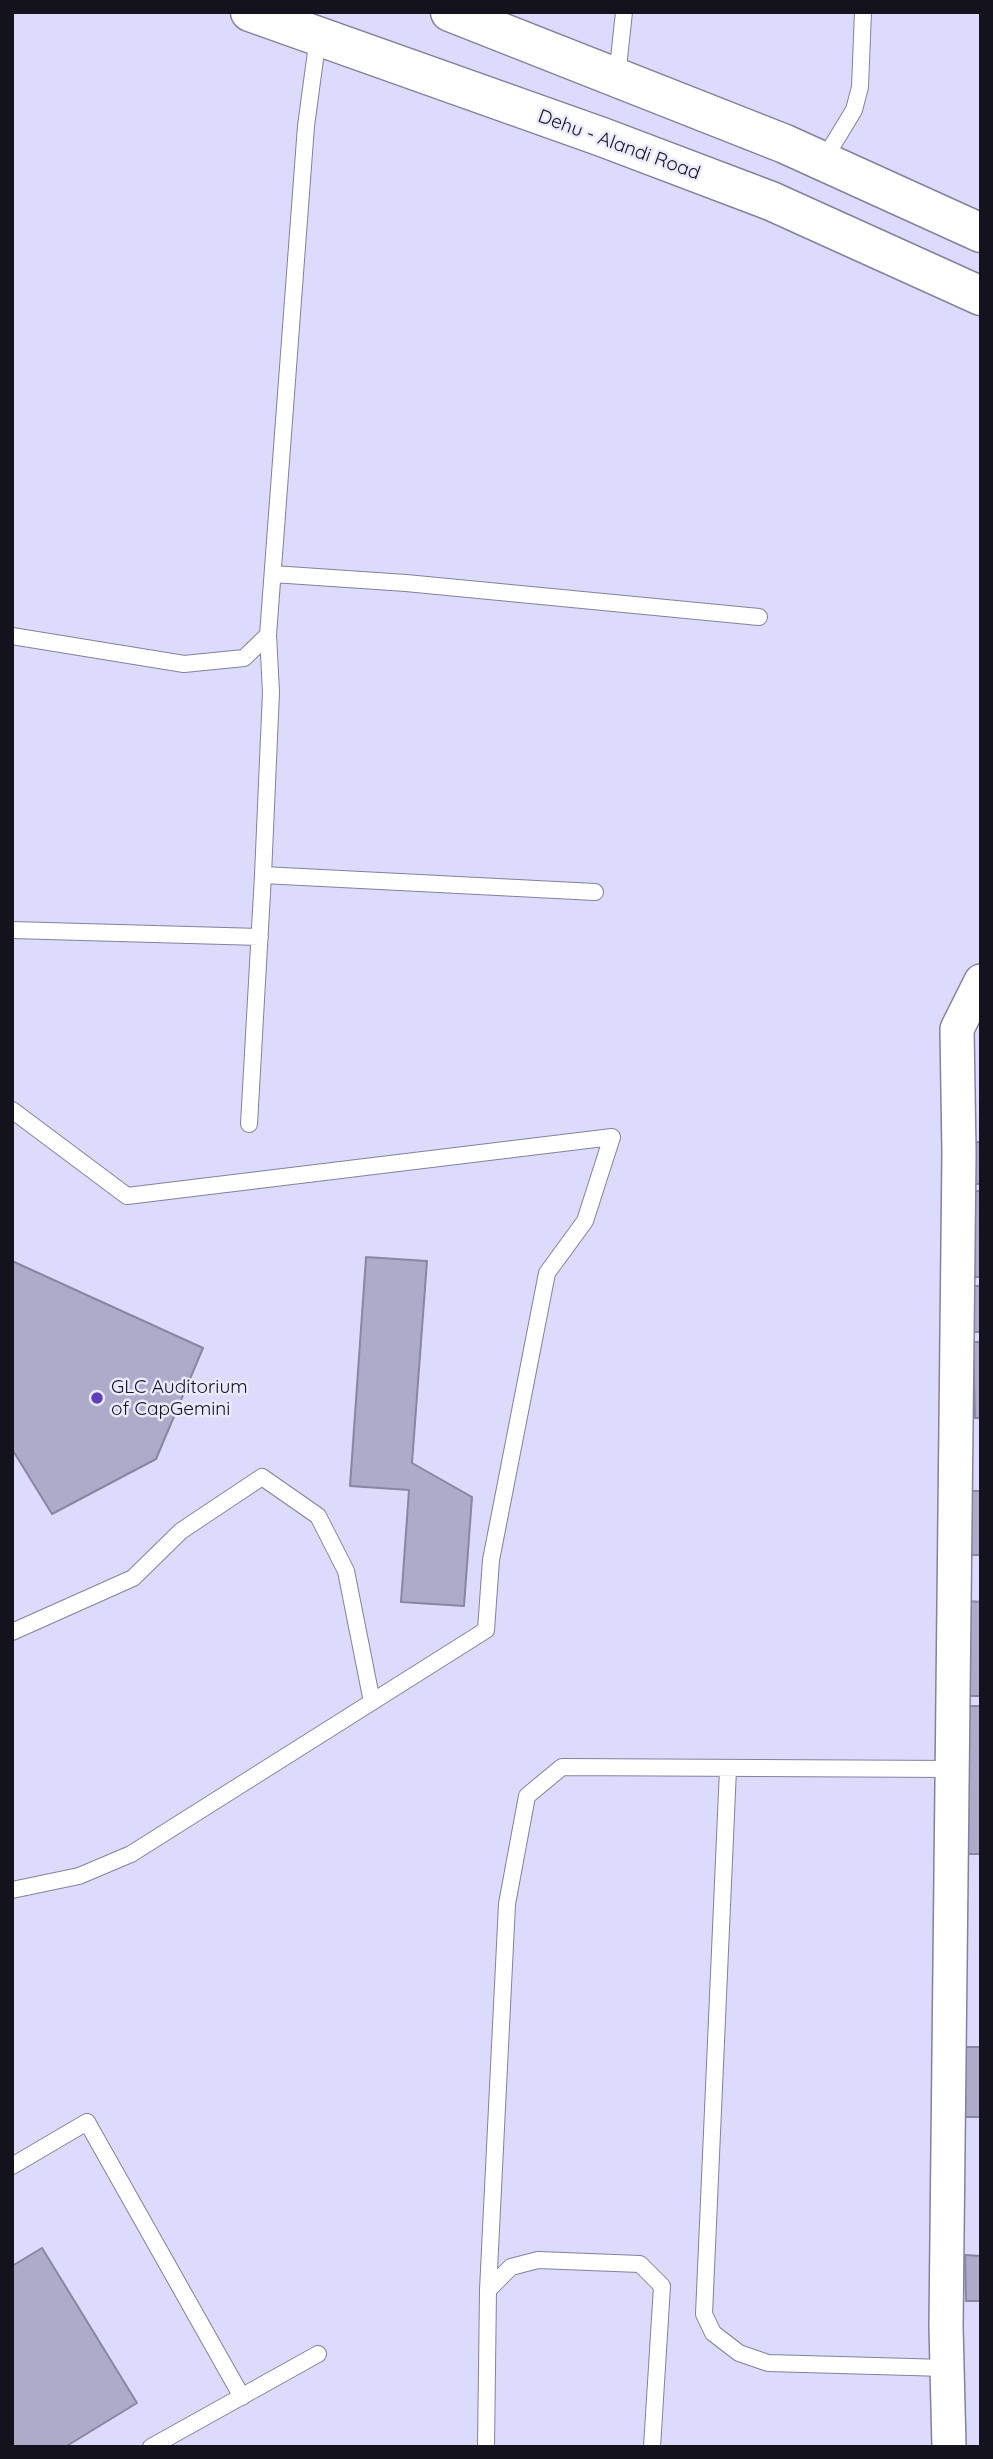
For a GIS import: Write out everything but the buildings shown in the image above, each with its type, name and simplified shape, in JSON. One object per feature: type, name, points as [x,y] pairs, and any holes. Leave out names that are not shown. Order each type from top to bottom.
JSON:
[{"type":"main road","name":"Dehu - Alandi Road","points":[[250,12],[602,137],[771,201],[981,296]]},
{"type":"main road","points":[[450,12],[785,144],[981,233]]},
{"type":"street","points":[[949,2447],[947,2368],[952,1769],[970,1133],[957,1030],[981,981]]},
{"type":"lane","points":[[617,78],[624,12]]},
{"type":"lane","points":[[823,161],[854,110],[860,88],[863,12]]},
{"type":"lane","points":[[249,1124],[271,692],[268,635],[306,126],[318,37]]},
{"type":"lane","points":[[273,574],[406,583],[759,617]]},
{"type":"lane","points":[[12,636],[184,664],[244,658],[268,635]]},
{"type":"lane","points":[[263,875],[595,892]]},
{"type":"lane","points":[[12,930],[260,937]]},
{"type":"lane","points":[[12,1110],[127,1196],[612,1138],[585,1221],[547,1273],[491,1560],[486,1630],[131,1854],[79,1876],[12,1890]]},
{"type":"lane","points":[[12,1632],[133,1578],[181,1531],[262,1477],[318,1516],[346,1571],[372,1702]]},
{"type":"lane","points":[[486,2447],[488,2290],[507,1904],[527,1796],[562,1767],[952,1769]]},
{"type":"lane","points":[[727,1769],[704,2314],[713,2333],[738,2353],[768,2363],[947,2368]]},
{"type":"lane","points":[[12,2166],[87,2122],[242,2396]]},
{"type":"lane","points":[[488,2290],[511,2267],[538,2260],[640,2264],[662,2286],[652,2447]]},
{"type":"lane","points":[[151,2447],[318,2354]]},
{"type":"place","name":"GLC Auditorium of CapGemini","points":[[97,1398]]}]
